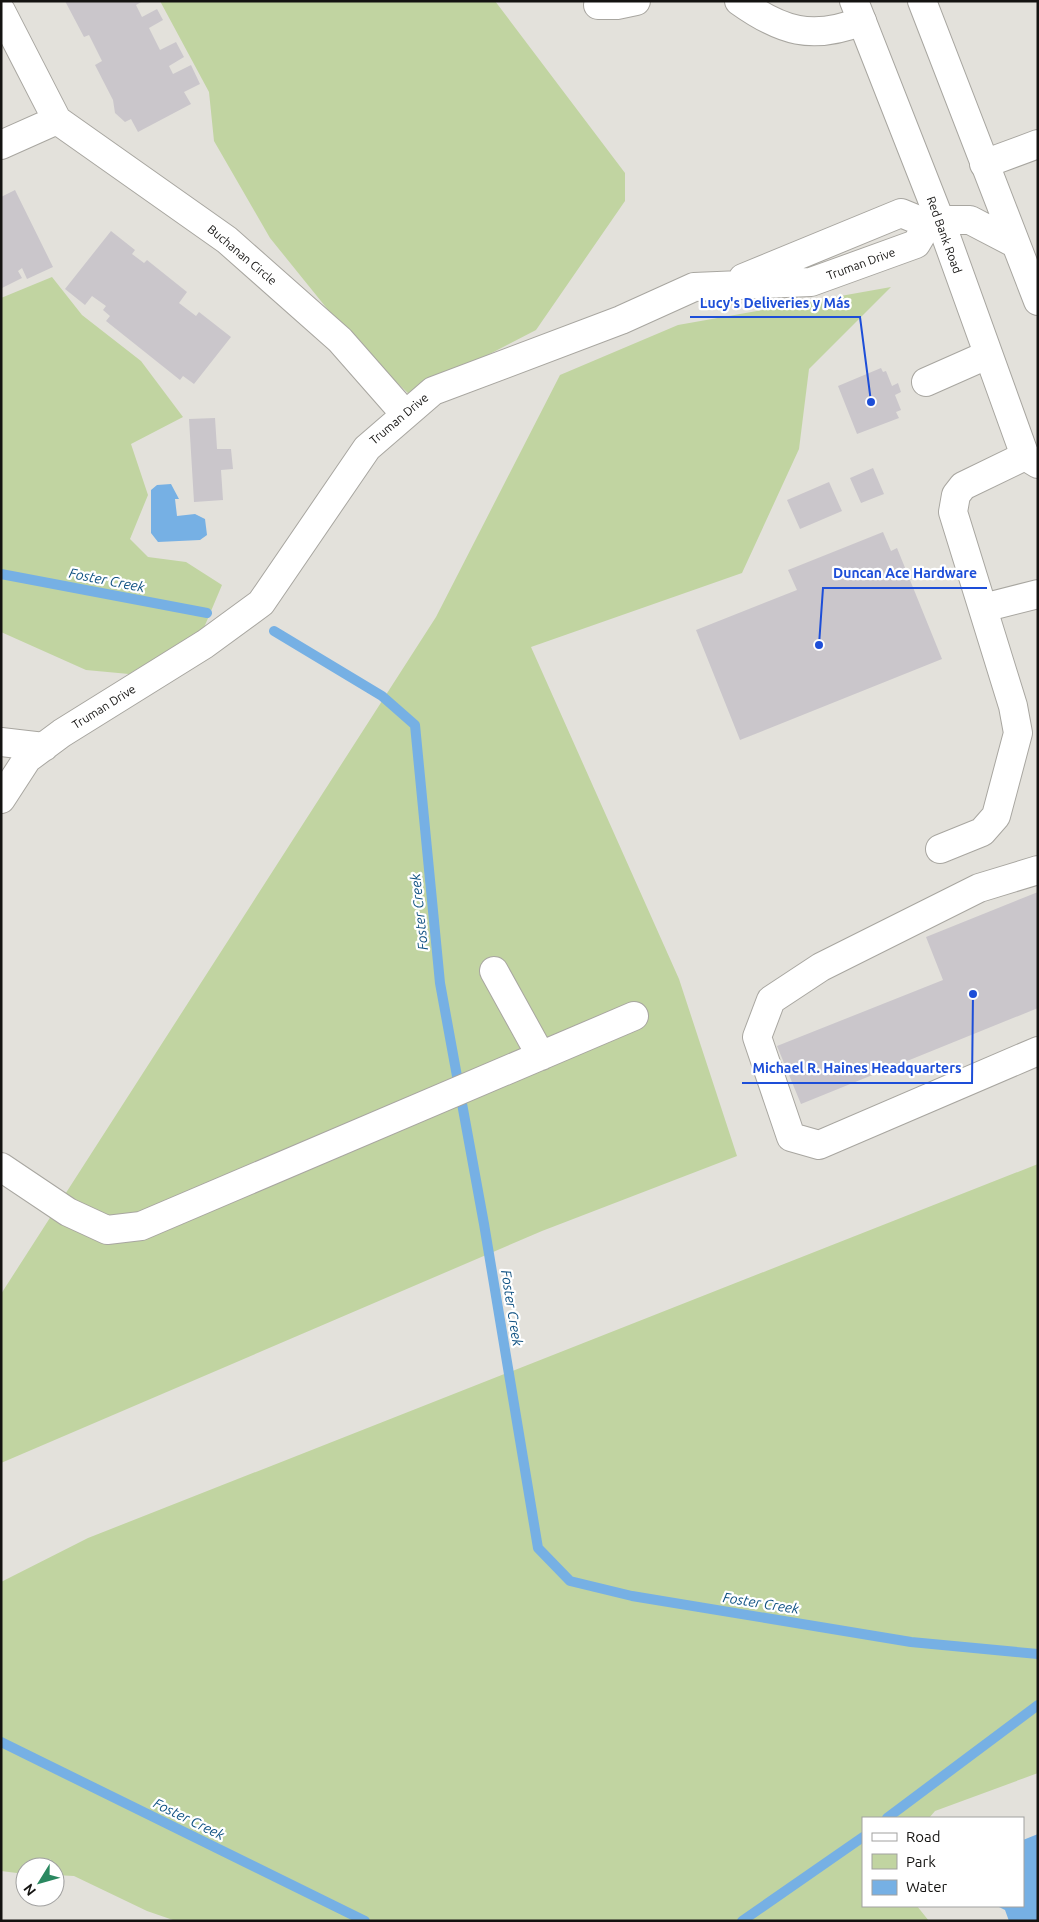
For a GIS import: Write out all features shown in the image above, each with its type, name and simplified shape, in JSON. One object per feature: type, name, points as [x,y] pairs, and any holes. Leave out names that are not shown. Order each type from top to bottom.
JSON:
[{"type":"street","points":[[598,5],[617,5],[636,1]]},
{"type":"street","points":[[738,1],[785,28],[813,32],[842,29],[858,11]]},
{"type":"street","points":[[922,1],[1038,301]]},
{"type":"street","name":"Buchanan Circle","points":[[1,11],[57,120],[228,240],[340,340],[405,414]]},
{"type":"street","name":"Red Bank Road","points":[[858,11],[934,222],[987,355],[1032,460]]},
{"type":"street","points":[[1,145],[57,120]]},
{"type":"street","points":[[984,164],[1038,144]]},
{"type":"street","name":"Truman Drive","points":[[1,799],[27,759],[44,746],[205,644],[261,603],[367,448],[433,391],[621,320],[694,287],[725,286],[901,213],[934,222]]},
{"type":"street","points":[[934,222],[970,220],[1016,244]]},
{"type":"street","points":[[926,382],[987,355]]},
{"type":"street","points":[[940,849],[982,832],[996,816],[1028,731],[1013,706],[953,512],[956,495],[968,482],[1032,460]]},
{"type":"street","points":[[984,608],[1038,594]]},
{"type":"street","points":[[1,742],[44,746]]},
{"type":"street","points":[[1038,870],[979,888],[821,967],[771,1000],[757,1037],[791,1137],[819,1145],[1038,1051]]},
{"type":"street","points":[[494,970],[541,1056]]},
{"type":"street","points":[[1,1167],[68,1212],[106,1230],[141,1226],[634,1016]]},
{"type":"green space","points":[[160,1],[495,1],[625,173],[625,201],[536,330],[410,395],[354,342],[270,238],[214,141],[209,92]]},
{"type":"green space","points":[[52,277],[82,315],[141,361],[183,417],[131,444],[148,495],[130,539],[148,557],[186,562],[222,585],[203,630],[129,674],[86,670],[1,632],[1,298]]},
{"type":"green space","points":[[891,287],[809,369],[799,449],[742,573],[531,647],[679,979],[737,1156],[542,1231],[1,1463],[1,1294],[436,617],[560,375],[678,325]]},
{"type":"green space","points":[[1038,1164],[1038,1773],[935,1811],[930,1817],[862,1817],[862,1907],[918,1907],[929,1921],[176,1921],[147,1911],[74,1876],[65,1876],[65,1857],[15,1857],[15,1873],[1,1871],[1,1582],[88,1538]]},
{"type":"water","points":[[171,484],[179,499],[175,499],[177,516],[195,514],[205,519],[207,535],[200,540],[158,542],[151,533],[151,490],[157,485]]},
{"type":"water","points":[[1038,1834],[1038,1921],[1009,1921],[1005,1910],[999,1907],[1024,1907],[1024,1840]]},
{"type":"building","points":[[65,1],[143,1],[136,5],[142,17],[157,9],[163,20],[149,28],[160,50],[176,42],[184,57],[169,66],[173,74],[191,65],[200,84],[184,92],[191,104],[138,132],[131,119],[125,122],[115,113],[113,100],[95,65],[102,61],[89,35],[84,37]]},
{"type":"building","points":[[15,190],[53,267],[27,279],[22,268],[18,271],[22,278],[2,288],[1,197]]},
{"type":"building","points":[[111,231],[135,250],[132,254],[144,263],[147,260],[187,292],[179,303],[196,316],[199,312],[231,337],[194,384],[183,376],[180,380],[106,321],[110,316],[103,310],[106,306],[92,296],[85,305],[65,289]]},
{"type":"building","points":[[881,368],[883,372],[886,371],[892,386],[898,383],[901,392],[895,395],[901,410],[896,412],[899,418],[857,434],[838,386]]},
{"type":"building","points":[[215,418],[217,449],[231,449],[233,469],[221,470],[223,500],[194,502],[189,419]]},
{"type":"building","points":[[873,468],[884,494],[861,503],[850,478]]},
{"type":"building","points":[[829,482],[842,511],[800,529],[787,500]]},
{"type":"building","points":[[883,532],[891,551],[897,548],[942,659],[740,740],[696,630],[797,590],[788,570]]},
{"type":"building","points":[[1038,892],[1038,1008],[801,1104],[777,1046],[943,980],[926,937]]},
{"type":"waterway","name":"Foster Creek","points":[[1,574],[207,613]]},
{"type":"waterway","name":"Foster Creek","points":[[274,631],[382,696],[415,725],[440,983],[484,1224],[538,1548],[570,1581],[632,1596],[911,1642],[1038,1654]]},
{"type":"waterway","name":"Foster Creek","points":[[888,1817],[1038,1705]]},
{"type":"waterway","name":"Foster Creek","points":[[1,1742],[365,1921]]},
{"type":"waterway","name":"Foster Creek","points":[[742,1921],[862,1838]]},
{"type":"place","name":"Lucy's Deliveries y Más","points":[[871,402]]},
{"type":"place","name":"Duncan Ace Hardware","points":[[819,645]]},
{"type":"place","name":"Michael R. Haines Headquarters","points":[[973,994]]}]
